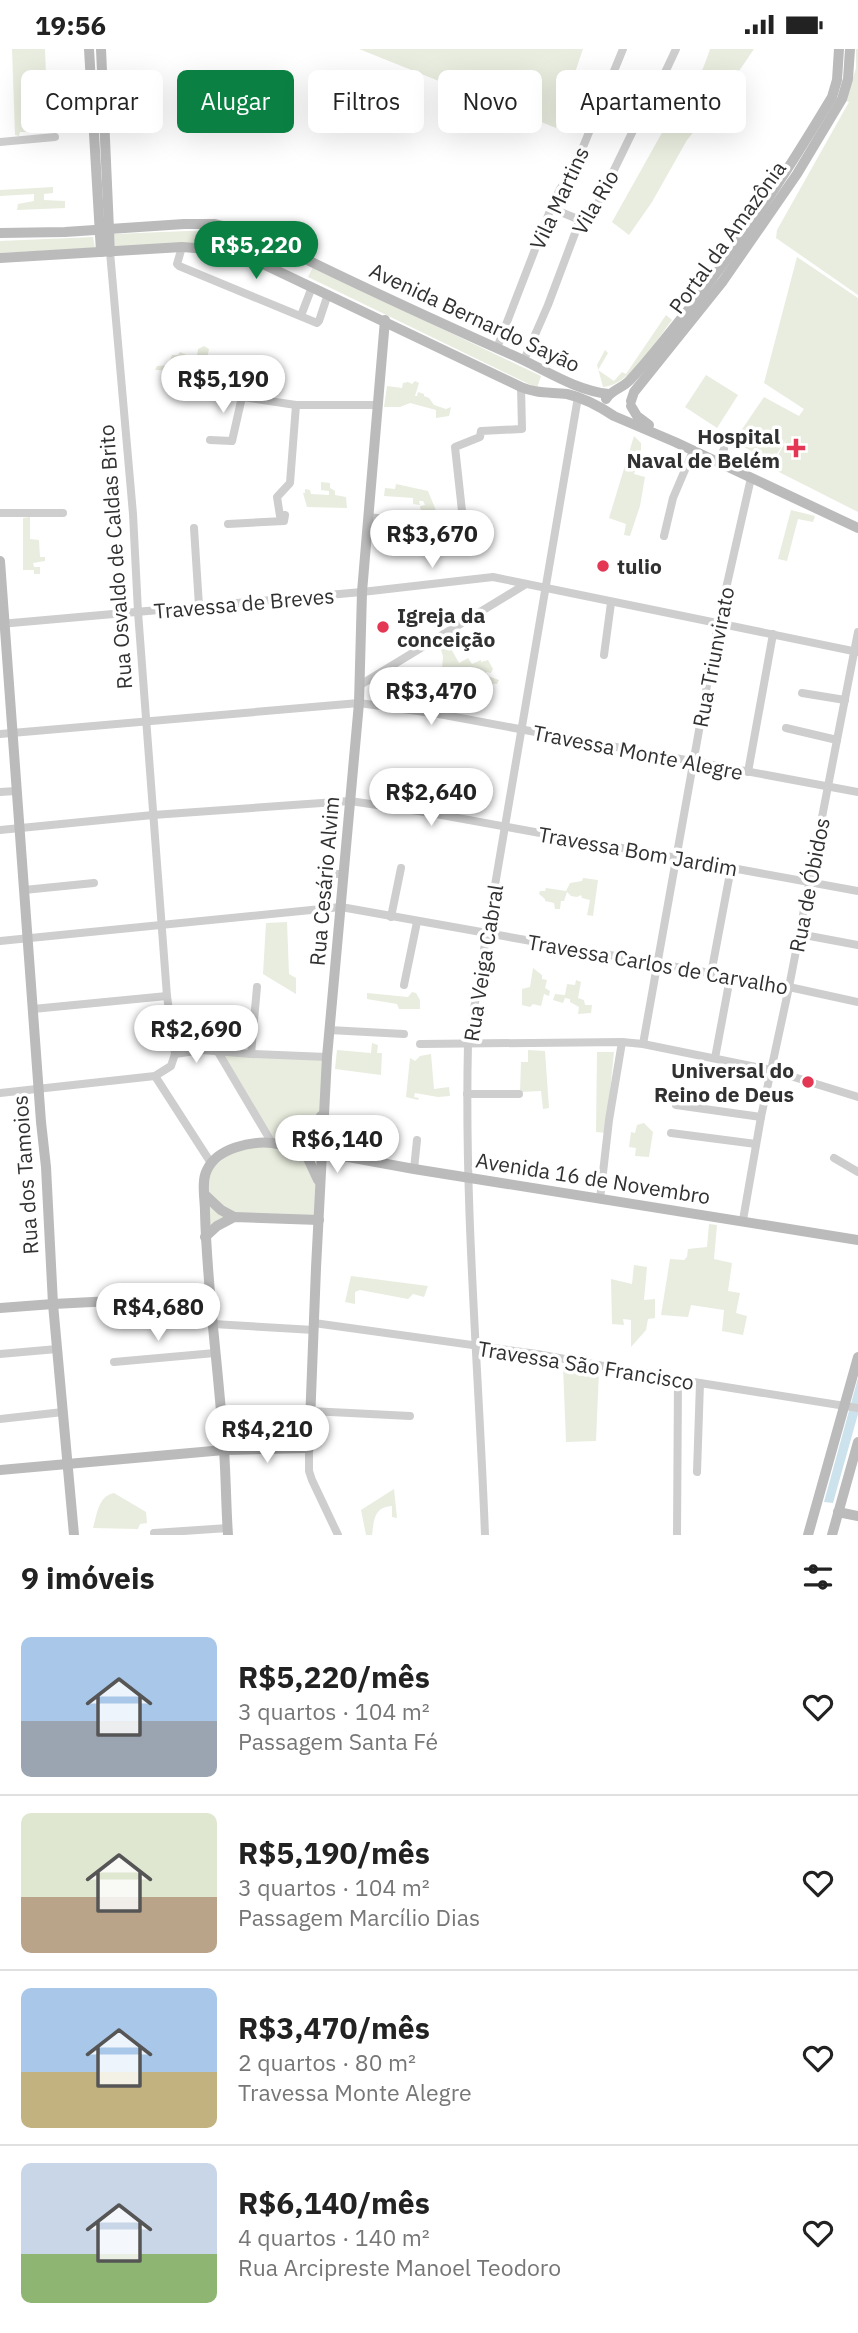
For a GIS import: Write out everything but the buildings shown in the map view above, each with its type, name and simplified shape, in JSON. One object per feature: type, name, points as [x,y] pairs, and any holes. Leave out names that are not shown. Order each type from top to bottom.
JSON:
[{"type":"street","name":"Rua Osvaldo de Caldas Brito","points":[[89,49],[92,70]]},
{"type":"street","name":"Rua Osvaldo de Caldas Brito","points":[[100,70],[101,49]]},
{"type":"street","name":"Vila Martins","points":[[497,348],[551,208],[574,169],[623,49]]},
{"type":"street","name":"Vila Rio","points":[[524,360],[580,220],[584,213],[597,205],[676,49]]},
{"type":"street","name":"Portal da Amazônia","points":[[614,392],[628,382],[748,231],[832,97],[837,80],[839,49]]},
{"type":"street","name":"Portal da Amazônia","points":[[631,403],[634,392],[723,281],[797,174],[842,99],[848,79],[850,49]]},
{"type":"street","name":"Rua Osvaldo de Caldas Brito","points":[[99,133],[106,252],[133,514],[153,815],[174,1058]]},
{"type":"street","points":[[0,142],[55,137]]},
{"type":"street","points":[[551,208],[580,220]]},
{"type":"street","name":"Avenida Bernardo Sayão","points":[[0,233],[184,224],[215,225],[257,235],[571,384],[594,392],[614,392]]},
{"type":"street","points":[[267,265],[277,245]]},
{"type":"street","points":[[183,247],[177,264],[179,266],[317,323],[328,293]]},
{"type":"street","name":"Avenida Bernardo Sayão","points":[[0,258],[183,247],[244,255],[522,387],[545,394],[578,397],[675,442]]},
{"type":"street","points":[[296,279],[306,260]]},
{"type":"street","points":[[302,313],[312,287]]},
{"type":"street","name":"Rua Cesário Alvim","points":[[320,1195],[329,1030],[359,703],[362,592],[385,320]]},
{"type":"street","points":[[368,517],[412,522],[457,518],[462,511],[455,447],[480,437],[481,431],[523,428],[522,387]]},
{"type":"street","points":[[190,389],[296,405],[377,405]]},
{"type":"street","points":[[631,403],[625,415],[610,412],[606,400],[614,392],[626,393],[642,421],[675,442],[858,528]]},
{"type":"street","points":[[210,440],[232,440],[242,397]]},
{"type":"street","name":"Rua Veiga Cabral","points":[[485,1535],[469,1178],[468,1044],[578,397]]},
{"type":"street","points":[[228,524],[284,521],[285,515],[280,516],[277,498],[290,483],[296,405]]},
{"type":"street","points":[[718,462],[724,449]]},
{"type":"street","points":[[664,536],[673,498],[693,451]]},
{"type":"street","name":"Rua Triunvirato","points":[[643,1044],[718,624],[751,478]]},
{"type":"street","points":[[0,513],[62,513]]},
{"type":"street","points":[[194,528],[199,606]]},
{"type":"street","name":"Rua dos Tamoios","points":[[0,561],[6,734],[16,791],[29,939],[53,1304],[74,1535]]},
{"type":"street","name":"Travessa de Breves","points":[[2,623],[362,592],[493,577],[856,651]]},
{"type":"street","points":[[360,685],[526,585]]},
{"type":"street","points":[[604,655],[611,603]]},
{"type":"street","name":"Rua de Óbidos","points":[[743,1220],[761,1117],[858,632]]},
{"type":"street","points":[[748,772],[773,634]]},
{"type":"street","points":[[802,693],[845,700]]},
{"type":"street","name":"Travessa Monte Alegre","points":[[6,734],[359,703],[439,714],[858,792]]},
{"type":"street","points":[[786,728],[837,740]]},
{"type":"street","points":[[0,792],[16,791]]},
{"type":"street","name":"Travessa Bom Jardim","points":[[0,830],[153,815],[350,801],[858,891]]},
{"type":"street","points":[[391,917],[401,868]]},
{"type":"street","points":[[711,974],[732,868]]},
{"type":"street","points":[[328,874],[343,874]]},
{"type":"street","points":[[24,890],[94,883]]},
{"type":"street","name":"Travessa Carlos de Carvalho","points":[[0,941],[341,907],[789,987],[858,1002]]},
{"type":"street","points":[[404,985],[417,922]]},
{"type":"street","points":[[799,935],[858,945]]},
{"type":"street","points":[[715,1058],[730,978]]},
{"type":"street","points":[[251,1054],[257,987]]},
{"type":"street","points":[[33,1009],[167,996]]},
{"type":"street","points":[[329,1030],[404,1034]]},
{"type":"street","points":[[600,1199],[622,1042]]},
{"type":"street","points":[[420,1044],[643,1044],[771,1070],[858,1097]]},
{"type":"street","points":[[0,1093],[155,1076],[166,1070],[174,1058],[202,1050],[327,1057]]},
{"type":"street","points":[[218,1052],[272,1143]]},
{"type":"street","points":[[155,1076],[211,1163]]},
{"type":"street","points":[[467,1094],[519,1094]]},
{"type":"street","points":[[676,1105],[761,1117]]},
{"type":"street","name":"Rua Cesário Alvim","points":[[304,1150],[324,1110]]},
{"type":"street","points":[[671,1133],[756,1144]]},
{"type":"street","points":[[414,1169],[418,1140]]},
{"type":"street","points":[[154,1533],[228,1532],[224,1450],[205,1237],[205,1176],[211,1163],[231,1149],[255,1142],[304,1150],[315,1170],[320,1195],[309,1471],[338,1535]]},
{"type":"street","name":"Avenida 16 de Novembro","points":[[304,1150],[858,1240]]},
{"type":"street","points":[[834,1158],[858,1172]]},
{"type":"street","points":[[204,1194],[221,1210],[234,1217],[318,1220]]},
{"type":"street","points":[[205,1237],[217,1226],[234,1217]]},
{"type":"street","points":[[0,1308],[211,1296]]},
{"type":"street","name":"Travessa São Francisco","points":[[213,1324],[314,1327],[476,1347],[588,1362],[851,1407]]},
{"type":"street","points":[[0,1354],[57,1349]]},
{"type":"street","points":[[114,1362],[215,1353]]},
{"type":"street","points":[[808,1535],[851,1407],[858,1357]]},
{"type":"street","points":[[677,1535],[678,1379]]},
{"type":"street","points":[[697,1472],[700,1383]]},
{"type":"street","points":[[310,1411],[410,1416]]},
{"type":"street","points":[[0,1419],[63,1412]]},
{"type":"street","points":[[832,1535],[858,1442]]},
{"type":"street","points":[[0,1470],[224,1450],[309,1447]]},
{"type":"street","points":[[838,1512],[858,1517]]},
{"type":"shaded area","points":[[12,49],[45,49],[46,70],[21,70],[21,132],[19,136],[15,135]]},
{"type":"shaded area","points":[[359,49],[583,49],[576,70],[556,70],[556,128],[542,122],[542,70],[438,70],[438,81],[424,75],[424,70],[411,70]]},
{"type":"shaded area","points":[[710,49],[754,49],[740,70],[702,70]]},
{"type":"shaded area","points":[[856,49],[858,295],[776,238],[777,230],[849,102],[846,101],[856,68]]},
{"type":"shaded area","points":[[662,133],[693,133],[629,235],[612,222]]},
{"type":"shaded area","points":[[53,187],[53,193],[44,194],[44,200],[65,201],[65,208],[17,210],[18,204],[34,201],[34,194],[0,196],[0,190]]},
{"type":"shaded area","points":[[188,231],[230,235],[271,246],[265,258],[232,245],[213,242],[115,247],[114,234]]},
{"type":"shaded area","points":[[93,237],[95,248],[0,253],[0,241]]},
{"type":"shaded area","points":[[797,257],[858,298],[858,512],[771,468],[788,437],[771,463],[734,441],[764,397],[799,416],[804,409],[764,383]]},
{"type":"shaded area","points":[[313,267],[541,376],[537,388],[308,277]]},
{"type":"shaded area","points":[[666,315],[672,320],[642,361],[623,379],[603,387],[598,370],[614,381],[622,372],[626,374]]},
{"type":"shaded area","points":[[204,346],[209,349],[204,373],[190,367],[188,371],[155,370],[157,366],[173,365],[170,360],[172,355],[178,355],[180,352],[191,357],[190,364],[198,365],[198,349]]},
{"type":"shaded area","points":[[605,350],[608,353],[598,370],[597,365]]},
{"type":"shaded area","points":[[706,375],[738,395],[717,428],[685,407]]},
{"type":"shaded area","points":[[415,381],[419,383],[415,396],[418,392],[429,398],[434,405],[446,409],[451,407],[449,416],[436,418],[436,410],[410,403],[400,407],[384,407],[387,386],[402,388],[403,383],[412,384]]},
{"type":"shaded area","points":[[634,436],[641,443],[641,452],[634,474],[645,477],[640,506],[630,536],[624,535],[626,524],[609,518]]},
{"type":"shaded area","points":[[321,482],[330,483],[335,495],[346,497],[347,508],[307,507],[303,493],[305,489],[310,490],[311,494],[329,495],[329,491],[321,490]]},
{"type":"shaded area","points":[[396,484],[428,491],[437,513],[421,511],[420,506],[425,505],[423,501],[419,501],[420,505],[413,504],[413,498],[384,496],[385,488],[395,489]]},
{"type":"shaded area","points":[[791,510],[815,516],[813,522],[798,519],[787,561],[778,559]]},
{"type":"shaded area","points":[[30,517],[30,539],[39,540],[40,557],[45,557],[45,561],[33,563],[34,567],[40,567],[40,574],[34,574],[34,570],[23,570],[23,518]]},
{"type":"shaded area","points":[[445,638],[459,663],[468,658],[472,664],[488,660],[493,669],[485,675],[499,680],[497,684],[469,681],[470,672],[463,670],[442,670],[443,656],[438,641]]},
{"type":"shaded area","points":[[583,878],[598,880],[593,916],[587,915],[590,900],[582,898],[581,895],[571,896],[567,892],[564,901],[561,901],[560,909],[555,909],[554,903],[545,901],[539,894],[546,888],[566,891],[570,883],[582,881]]},
{"type":"shaded area","points":[[287,922],[289,974],[296,978],[296,994],[263,974],[266,923]]},
{"type":"shaded area","points":[[533,968],[542,975],[542,979],[547,980],[545,988],[550,991],[549,996],[544,994],[541,1006],[533,1004],[530,1007],[522,1005],[522,989],[530,987]]},
{"type":"shaded area","points":[[576,980],[581,982],[578,998],[584,1000],[585,1005],[592,1005],[591,1013],[578,1014],[579,1007],[570,1002],[570,999],[565,998],[563,1003],[553,1000],[555,994],[565,995],[567,984],[575,985]]},
{"type":"shaded area","points":[[412,992],[416,993],[420,1000],[420,1009],[399,1009],[397,1004],[367,999],[367,993],[408,997]]},
{"type":"shaded area","points":[[372,1043],[378,1045],[377,1053],[382,1053],[381,1075],[335,1069],[337,1050],[371,1053]]},
{"type":"shaded area","points":[[528,1050],[545,1051],[549,1108],[543,1109],[541,1091],[520,1092],[521,1062],[528,1062]]},
{"type":"shaded area","points":[[218,1052],[327,1057],[322,1152],[272,1143]]},
{"type":"shaded area","points":[[597,1052],[614,1052],[606,1133],[596,1132]]},
{"type":"shaded area","points":[[431,1054],[434,1089],[449,1087],[450,1096],[415,1093],[414,1097],[419,1098],[418,1100],[406,1097],[410,1058],[415,1061],[420,1056]]},
{"type":"shaded area","points":[[644,1123],[653,1132],[649,1157],[635,1156],[636,1148],[629,1147],[631,1132],[635,1133],[637,1125]]},
{"type":"shaded area","points":[[272,1146],[301,1152],[316,1182],[315,1220],[234,1216],[208,1233],[207,1193],[210,1171],[238,1151]]},
{"type":"shaded area","points":[[709,1224],[717,1225],[714,1259],[732,1263],[728,1291],[740,1293],[736,1313],[747,1316],[743,1335],[722,1331],[724,1310],[691,1305],[688,1317],[661,1315],[670,1259],[684,1260],[688,1249],[707,1247]]},
{"type":"shaded area","points":[[634,1265],[647,1267],[644,1300],[655,1299],[655,1318],[648,1319],[646,1330],[631,1347],[631,1320],[623,1319],[624,1325],[612,1324],[611,1279],[632,1284]]},
{"type":"shaded area","points":[[351,1276],[428,1286],[424,1297],[413,1294],[408,1299],[360,1290],[355,1292],[355,1304],[345,1302]]},
{"type":"shaded area","points":[[563,1365],[599,1371],[596,1441],[566,1442]]},
{"type":"shaded area","points":[[394,1489],[397,1518],[392,1517],[392,1506],[382,1509],[376,1515],[372,1535],[366,1535],[361,1510]]},
{"type":"shaded area","points":[[114,1493],[146,1512],[147,1523],[140,1524],[138,1529],[93,1528],[101,1502]]},
{"type":"water","points":[[858,1378],[858,1414],[833,1503],[824,1502]]},
{"type":"place","name":"Hospital Naval de Belém","points":[[796,448]]},
{"type":"place","name":"tulio","points":[[603,566]]},
{"type":"place","name":"Igreja da conceição","points":[[383,627]]},
{"type":"place","name":"Universal do Reino de Deus","points":[[808,1082]]}]
